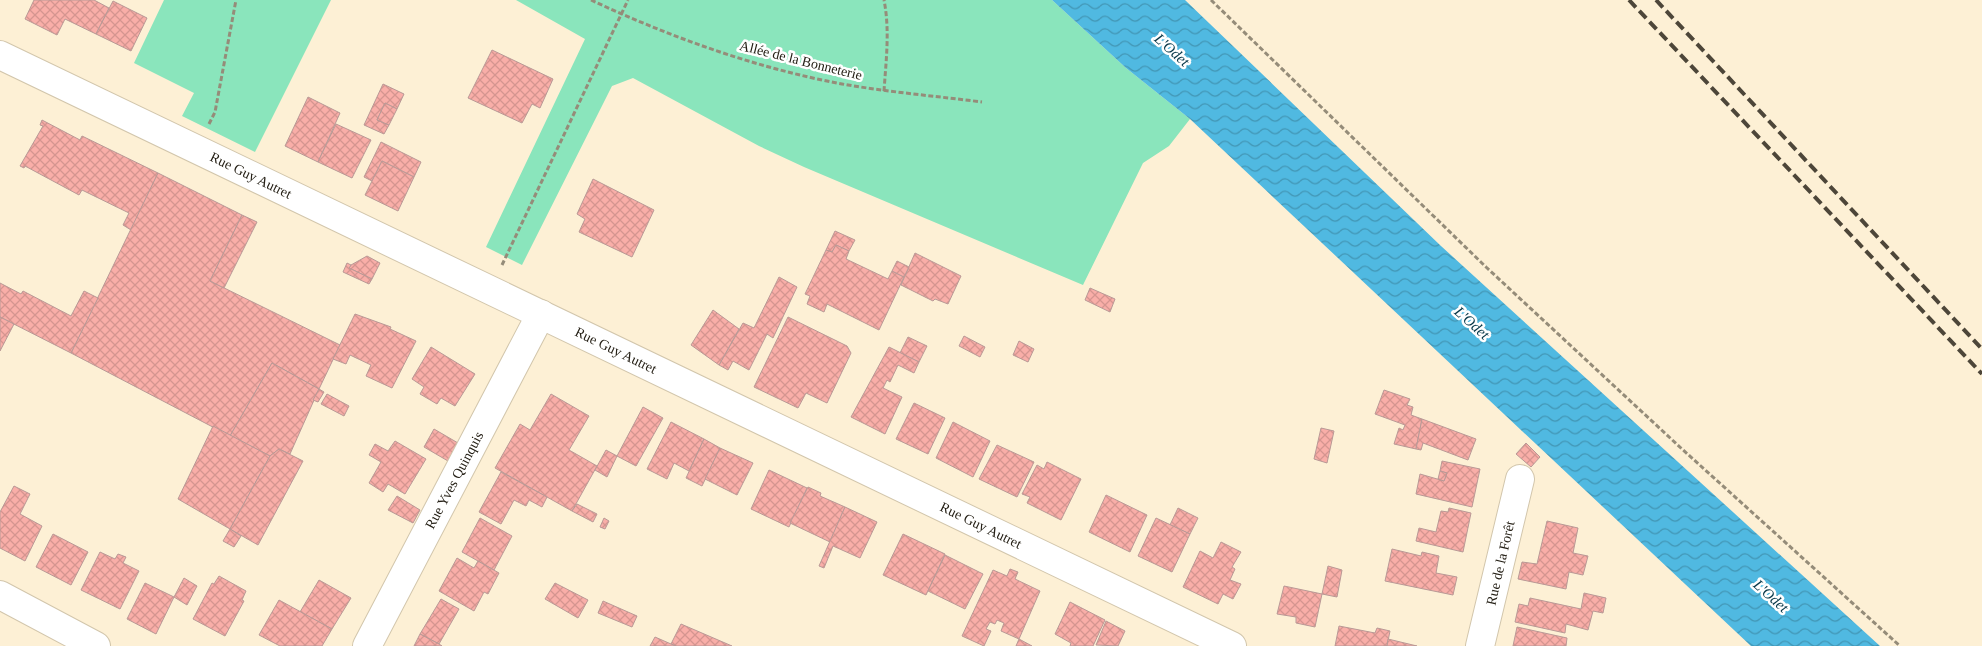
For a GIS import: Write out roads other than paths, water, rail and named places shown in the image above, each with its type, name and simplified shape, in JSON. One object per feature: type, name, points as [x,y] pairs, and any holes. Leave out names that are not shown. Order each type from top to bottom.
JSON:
[{"type":"street","name":"Rue Guy Autret","points":[[0,55],[1232,646]]},
{"type":"street","name":"Rue Yves Quinquis","points":[[367,646],[541,314]]},
{"type":"street","name":"Rue de la Forêt","points":[[1480,646],[1520,479]]},
{"type":"street","points":[[0,595],[96,646]]},
{"type":"water","name":"L'Odet","points":[[1052,0],[1185,0],[1441,246],[1880,646],[1751,646],[1190,119],[1126,68]]},
{"type":"railway","points":[[1629,0],[1982,374]]},
{"type":"railway","points":[[1656,0],[1982,349]]}]
